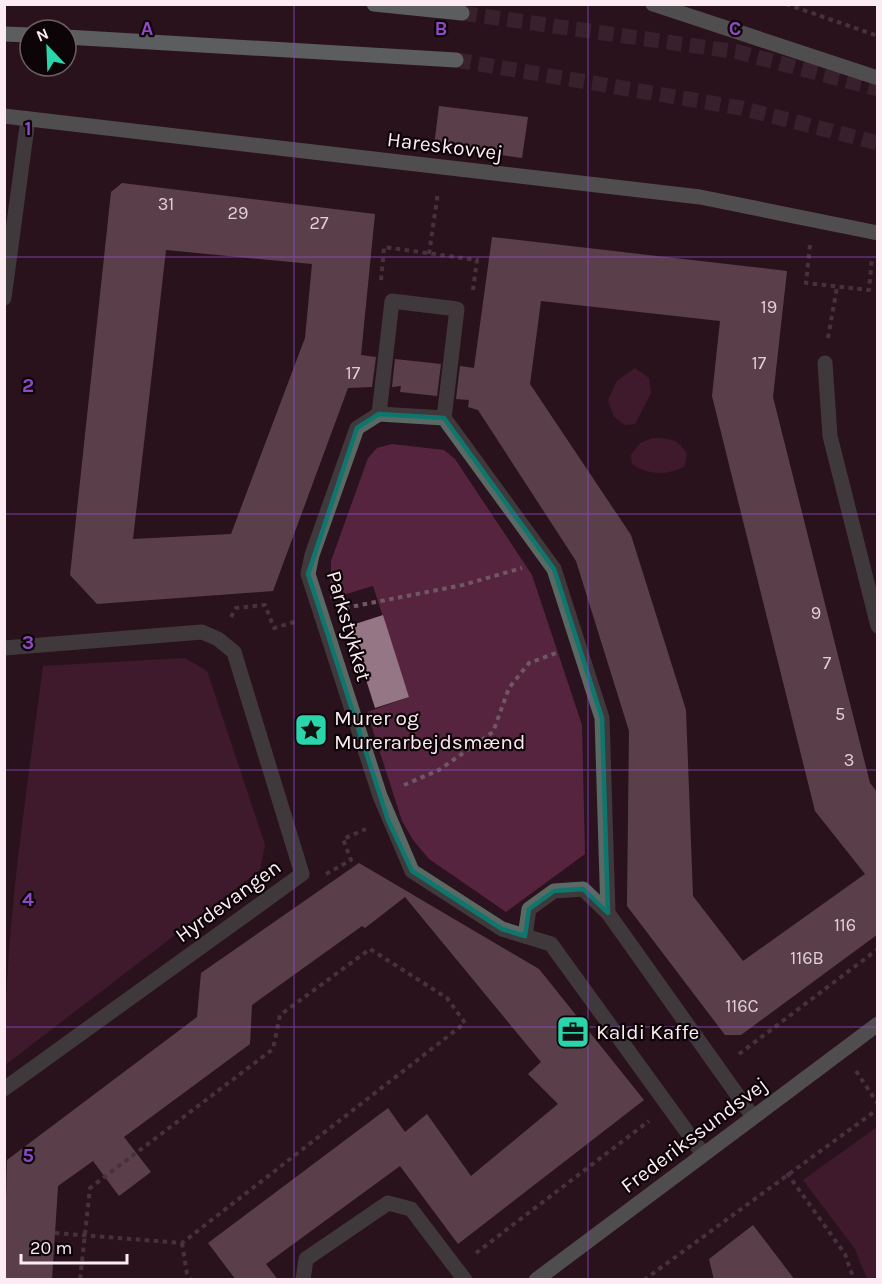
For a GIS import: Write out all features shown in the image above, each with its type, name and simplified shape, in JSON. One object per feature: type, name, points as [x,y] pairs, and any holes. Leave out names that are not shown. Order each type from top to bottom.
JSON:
[{"type":"main road","points":[[374,4],[462,13]]},
{"type":"main road","points":[[78,38],[456,60]]},
{"type":"street","points":[[653,4],[878,78]]},
{"type":"street","name":"Hareskovvej","points":[[4,116],[700,197],[876,233]]},
{"type":"street","points":[[4,298],[28,119]]},
{"type":"street","points":[[444,418],[378,414],[392,302],[457,309],[444,418],[549,561],[579,645],[602,718],[608,914]]},
{"type":"street","points":[[825,363],[830,436],[878,626]]},
{"type":"street","name":"Parkstykket","points":[[378,414],[357,428],[312,555],[308,574],[380,796],[412,871],[502,929],[551,944],[703,1154]]},
{"type":"street","name":"Hyrdevangen","points":[[4,648],[202,632],[218,639],[234,652],[302,874],[4,1089]]},
{"type":"street","points":[[525,936],[529,909],[554,891],[583,889],[608,914],[753,1117]]},
{"type":"street","name":"Frederikssundsvej","points":[[536,1280],[878,1024]]},
{"type":"street","points":[[303,1280],[306,1259],[388,1203],[411,1209],[465,1280]]},
{"type":"path","points":[[786,4],[878,36]]},
{"type":"path","points":[[429,254],[441,167]]},
{"type":"path","points":[[813,220],[806,283],[869,290],[876,233]]},
{"type":"path","points":[[392,302],[379,277],[384,247],[477,260],[473,293],[457,309]]},
{"type":"path","points":[[825,363],[837,287]]},
{"type":"path","points":[[321,614],[389,598],[463,585],[549,561]]},
{"type":"path","points":[[247,607],[265,605],[274,628]]},
{"type":"path","points":[[380,796],[439,770],[492,732],[509,688],[529,663],[579,645]]},
{"type":"path","points":[[327,874],[351,860],[344,839]]},
{"type":"path","points":[[55,1233],[82,1236],[182,1243],[465,1023],[447,998],[370,949],[280,1015],[273,1049],[90,1188],[82,1236],[80,1280]]},
{"type":"path","points":[[842,1051],[878,1104]]},
{"type":"path","points":[[644,1280],[787,1173],[878,1109]]},
{"type":"path","points":[[787,1173],[844,1254],[854,1280]]},
{"type":"path","points":[[182,1243],[187,1274],[191,1280]]},
{"type":"highlighted area","points":[[379,414],[444,418],[554,569],[602,718],[608,913],[583,889],[554,891],[529,909],[525,936],[502,929],[412,871],[388,820],[308,574],[357,428]]},
{"type":"shaded area","points":[[635,368],[649,378],[651,393],[635,424],[625,425],[614,417],[608,400],[617,381]]},
{"type":"shaded area","points":[[653,438],[677,442],[687,454],[685,466],[658,473],[632,464],[631,455],[640,443]]},
{"type":"shaded area","points":[[392,444],[444,450],[455,459],[532,575],[582,725],[585,854],[506,912],[429,859],[413,840],[402,821],[367,712],[409,697],[373,586],[330,599],[331,561],[368,458],[377,448]]},
{"type":"shaded area","points":[[185,658],[207,671],[265,845],[260,870],[5,1065],[12,915],[43,666]]},
{"type":"shaded area","points":[[877,1127],[877,1279],[867,1279],[855,1249],[803,1180]]},
{"type":"building","points":[[439,106],[528,117],[522,158],[434,146]]},
{"type":"building","points":[[122,183],[375,214],[361,355],[376,357],[372,387],[348,388],[273,591],[97,604],[70,575],[111,192]],"holes":[[[166,250],[312,264],[305,338],[231,534],[133,539]]]},
{"type":"building","points":[[492,237],[787,271],[773,397],[870,783],[878,793],[878,934],[741,1035],[725,1035],[627,906],[629,731],[576,561],[478,410],[468,407],[469,400],[456,399],[460,366],[474,368]],"holes":[[[541,301],[720,321],[712,396],[815,811],[865,874],[743,961],[693,896],[686,710],[631,535],[530,384]]]},
{"type":"building","points":[[395,359],[441,364],[437,396],[400,392],[401,386],[392,387]]},
{"type":"building","points":[[383,615],[409,697],[375,708],[349,626]]},
{"type":"building","points":[[359,863],[539,969],[644,1100],[458,1244],[400,1166],[266,1264],[278,1280],[236,1280],[208,1243],[388,1108],[405,1132],[427,1114],[471,1176],[558,1104],[528,1074],[541,1062],[405,897],[365,928],[362,926],[252,1005],[250,1044],[124,1137],[151,1172],[119,1196],[93,1161],[58,1186],[52,1280],[4,1280],[7,1160],[197,1017],[201,973]]},
{"type":"building","points":[[753,1225],[795,1280],[714,1280],[709,1259]]},
{"type":"tunnel","points":[[462,13],[738,52],[878,89]]},
{"type":"tunnel","points":[[456,60],[741,108],[878,143]]},
{"type":"place","name":"Murer og Murerarbejdsmænd","points":[[311,730]]},
{"type":"place","name":"Kaldi Kaffe","points":[[573,1032]]}]
